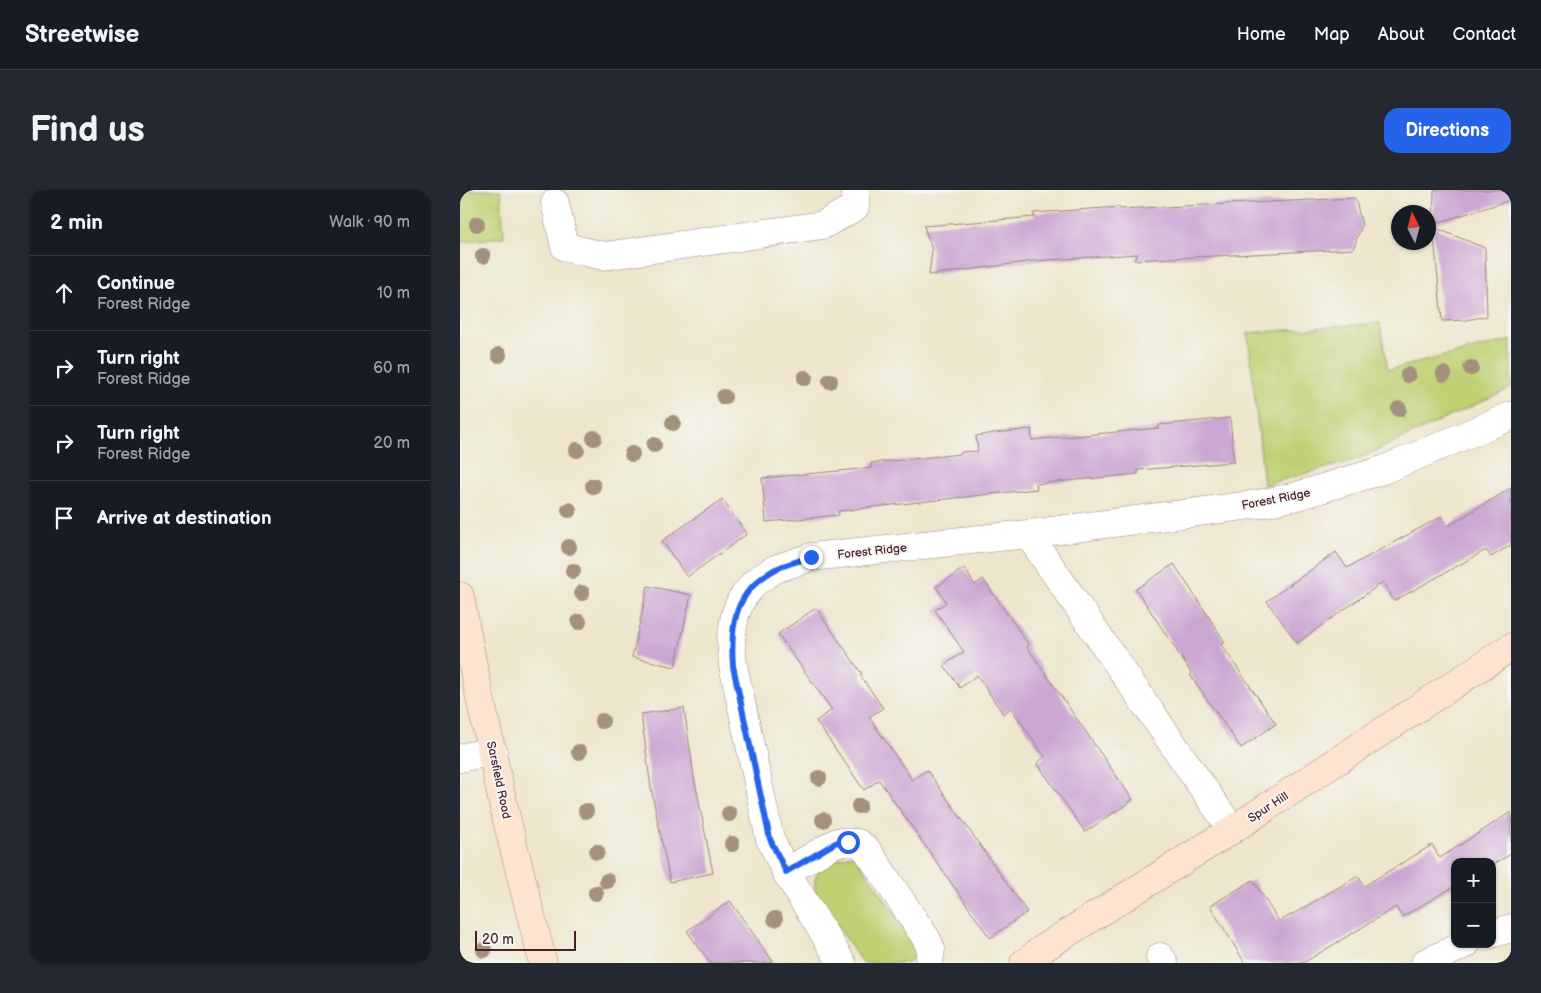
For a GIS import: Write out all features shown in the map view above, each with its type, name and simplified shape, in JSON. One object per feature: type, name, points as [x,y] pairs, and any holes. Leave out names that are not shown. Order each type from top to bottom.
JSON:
[{"type":"street","points":[[555,203],[565,247],[604,256],[823,225],[855,207],[856,190]]},
{"type":"street","name":"Forest Ridge","points":[[842,963],[786,872],[770,839],[733,666],[731,640],[735,616],[741,600],[754,584],[776,569],[811,557],[1028,534],[1259,504],[1297,496],[1383,470],[1511,416]]},
{"type":"street","points":[[1028,534],[1232,830]]},
{"type":"street","name":"Sarsfield Road","points":[[460,596],[506,817],[543,963]]},
{"type":"street","name":"Spur Hill","points":[[1024,963],[1045,947],[1232,830],[1511,647]]},
{"type":"street","points":[[460,758],[492,751]]},
{"type":"street","points":[[786,872],[837,842],[858,843],[867,850],[926,938],[931,949],[929,963]]},
{"type":"street","points":[[1496,933],[1511,928]]},
{"type":"street","points":[[1425,963],[1457,948]]},
{"type":"green space","points":[[460,190],[501,190],[504,237],[460,242]]},
{"type":"green space","points":[[1380,323],[1388,370],[1511,340],[1511,388],[1358,459],[1264,485],[1248,333]]},
{"type":"green space","points":[[853,855],[913,940],[915,956],[907,963],[862,963],[815,890],[815,878],[824,867],[833,861]]},
{"type":"building","points":[[1434,190],[1511,190],[1511,200],[1436,223],[1436,205],[1434,205]]},
{"type":"building","points":[[1355,198],[1362,225],[1353,249],[1134,260],[1138,254],[1034,261],[929,275],[932,250],[924,226],[1035,217],[1033,213],[1119,207],[1120,209]]},
{"type":"building","points":[[1436,228],[1485,248],[1487,316],[1466,320],[1442,321],[1435,250]]},
{"type":"building","points":[[1230,418],[1234,462],[1138,470],[1138,474],[1036,484],[1037,489],[838,511],[839,515],[766,522],[762,478],[871,468],[871,463],[978,451],[976,436],[994,433],[1031,429],[1032,440],[1159,428],[1159,425]]},
{"type":"building","points":[[1511,488],[1511,545],[1491,557],[1486,550],[1394,601],[1383,582],[1297,643],[1267,601],[1336,552],[1347,568],[1442,516],[1448,526]]},
{"type":"building","points":[[722,499],[747,534],[687,577],[662,541]]},
{"type":"building","points":[[1174,564],[1225,642],[1221,644],[1276,724],[1241,748],[1190,675],[1192,674],[1136,589]]},
{"type":"building","points":[[964,568],[975,585],[983,579],[1029,645],[1027,647],[1133,800],[1085,832],[1037,763],[1045,757],[1011,708],[1003,714],[977,675],[960,688],[944,665],[964,652],[935,610],[946,602],[936,587]]},
{"type":"building","points":[[648,586],[691,595],[675,667],[632,657]]},
{"type":"building","points":[[816,608],[883,708],[869,717],[912,780],[927,770],[1027,912],[990,938],[879,780],[864,790],[816,721],[832,710],[778,634]]},
{"type":"building","points":[[684,708],[694,777],[713,873],[670,882],[651,788],[641,714]]},
{"type":"building","points":[[1511,812],[1511,854],[1496,863],[1496,858],[1451,858],[1451,888],[1402,917],[1396,907],[1303,963],[1245,963],[1210,906],[1253,880],[1279,922],[1358,876],[1364,886],[1432,845],[1440,858]]},
{"type":"building","points":[[730,901],[774,963],[710,963],[687,931]]},
{"type":"route","points":[[811,557],[776,569],[754,584],[741,600],[735,616],[731,640],[733,666],[770,839],[786,872],[837,842],[848,842]]}]
